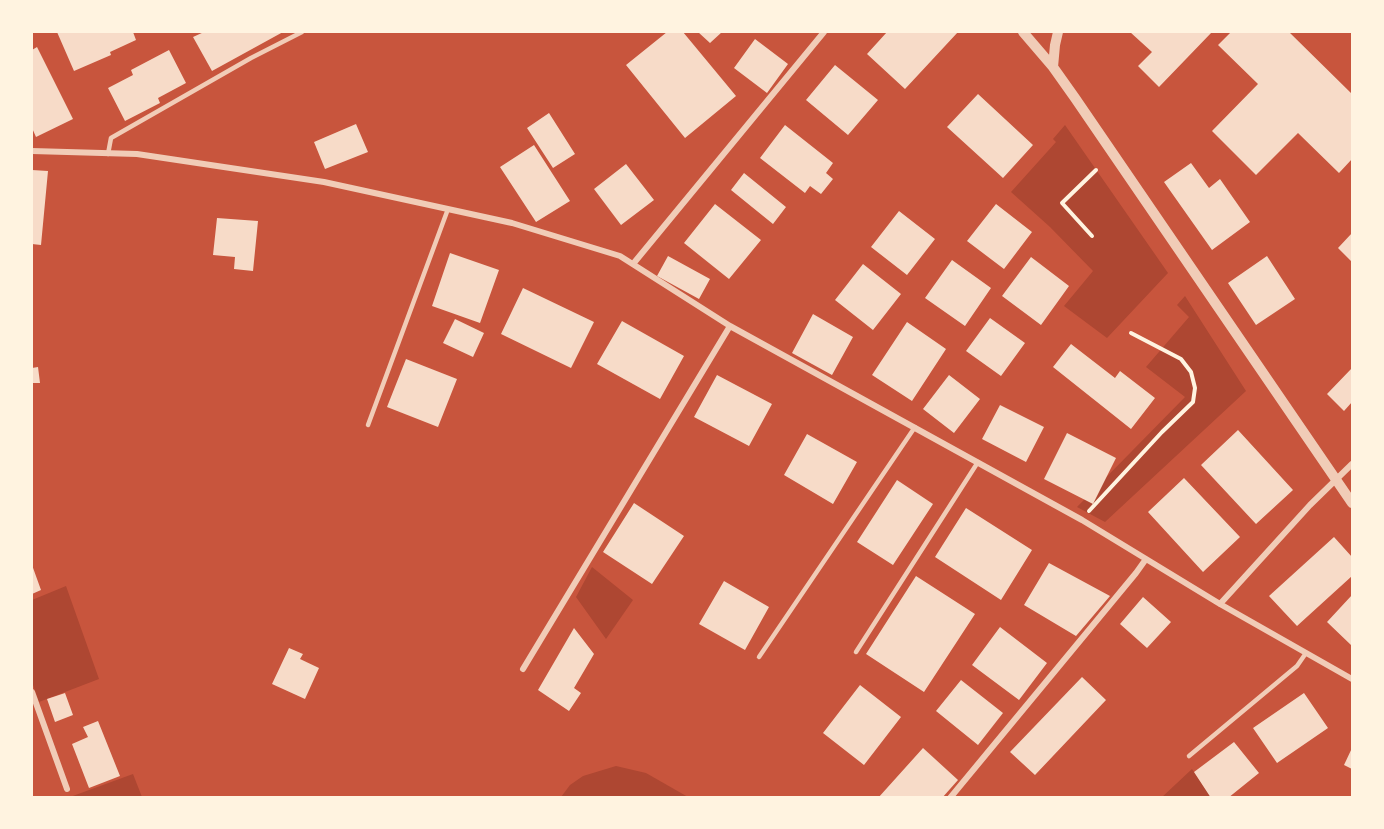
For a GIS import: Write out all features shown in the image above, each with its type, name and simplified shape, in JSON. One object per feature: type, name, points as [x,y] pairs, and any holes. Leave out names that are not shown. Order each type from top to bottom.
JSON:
[{"type":"street","points":[[633,264],[824,32]]},
{"type":"street","points":[[1023,32],[1053,67],[1353,503]]},
{"type":"street","points":[[1053,67],[1054,45],[1058,32]]},
{"type":"street","points":[[32,151],[137,154],[324,182],[512,224],[620,256],[730,326],[1082,520],[1220,604],[1353,679]]},
{"type":"street","points":[[523,669],[730,326]]},
{"type":"street","points":[[1220,604],[1335,480],[1353,464]]},
{"type":"street","points":[[950,798],[1146,559]]},
{"type":"street","points":[[32,692],[67,789]]},
{"type":"lane","points":[[108,154],[111,138],[251,58],[302,32]]},
{"type":"lane","points":[[368,425],[448,209]]},
{"type":"lane","points":[[759,657],[915,427]]},
{"type":"lane","points":[[856,651],[978,462]]},
{"type":"lane","points":[[1189,756],[1297,666],[1306,653]]},
{"type":"path","points":[[1092,236],[1062,203],[1096,170]]},
{"type":"path","points":[[1082,520],[1162,432],[1193,402],[1195,388],[1191,372],[1181,359],[1131,333]]},
{"type":"shaded area","points":[[1065,125],[1168,273],[1107,338],[1064,306],[1093,271],[1050,227],[1011,192],[1056,142],[1053,139]]},
{"type":"shaded area","points":[[1185,296],[1246,391],[1105,522],[1077,507],[1185,397],[1146,367],[1189,317],[1177,305]]},
{"type":"shaded area","points":[[592,567],[633,600],[606,639],[576,597]]},
{"type":"shaded area","points":[[66,586],[99,679],[39,702],[32,682],[32,600]]},
{"type":"shaded area","points":[[616,766],[646,773],[688,797],[561,797],[570,785],[583,776]]},
{"type":"shaded area","points":[[1192,769],[1211,797],[1161,798]]},
{"type":"shaded area","points":[[133,774],[142,797],[70,797]]},
{"type":"building","points":[[57,32],[133,32],[136,40],[110,52],[111,55],[74,71]]},
{"type":"building","points":[[204,32],[283,32],[212,71],[193,37]]},
{"type":"building","points":[[667,32],[683,32],[736,96],[685,138],[626,65]]},
{"type":"building","points":[[698,32],[722,32],[710,43]]},
{"type":"building","points":[[887,32],[958,32],[905,89],[867,54]]},
{"type":"building","points":[[1130,32],[1212,32],[1159,87],[1138,66],[1152,52]]},
{"type":"building","points":[[1231,32],[1289,32],[1352,94],[1352,159],[1339,173],[1298,133],[1256,175],[1212,131],[1258,84],[1218,45]]},
{"type":"building","points":[[755,39],[788,64],[767,93],[734,68]]},
{"type":"building","points":[[37,47],[73,119],[36,137],[32,128],[32,50]]},
{"type":"building","points":[[169,50],[186,83],[158,98],[160,103],[125,121],[108,88],[133,75],[131,70]]},
{"type":"building","points":[[835,65],[878,100],[848,135],[806,100]]},
{"type":"building","points":[[978,94],[1033,145],[1003,178],[947,127]]},
{"type":"building","points":[[549,113],[575,154],[553,168],[527,128]]},
{"type":"building","points":[[356,124],[368,152],[325,169],[314,142]]},
{"type":"building","points":[[785,125],[833,163],[826,173],[833,179],[821,194],[810,186],[805,193],[760,158]]},
{"type":"building","points":[[534,145],[570,201],[536,222],[500,167]]},
{"type":"building","points":[[1191,163],[1209,188],[1220,179],[1250,222],[1212,250],[1164,182]]},
{"type":"building","points":[[626,164],[654,200],[621,225],[594,189]]},
{"type":"building","points":[[32,170],[48,171],[41,245],[32,244]]},
{"type":"building","points":[[744,173],[786,207],[773,224],[731,190]]},
{"type":"building","points":[[715,204],[761,240],[729,279],[684,243]]},
{"type":"building","points":[[996,204],[1032,232],[1004,269],[967,241]]},
{"type":"building","points":[[899,211],[935,239],[907,275],[871,247]]},
{"type":"building","points":[[217,218],[258,221],[253,271],[234,269],[235,257],[213,255]]},
{"type":"building","points":[[1352,233],[1352,262],[1338,248]]},
{"type":"building","points":[[450,253],[499,270],[480,323],[432,306]]},
{"type":"building","points":[[668,256],[710,279],[699,299],[657,276]]},
{"type":"building","points":[[1267,256],[1295,299],[1256,325],[1228,283]]},
{"type":"building","points":[[1031,257],[1069,286],[1041,325],[1002,296]]},
{"type":"building","points":[[952,260],[991,288],[965,326],[925,298]]},
{"type":"building","points":[[863,264],[901,294],[873,330],[835,300]]},
{"type":"building","points":[[523,288],[594,322],[571,368],[501,334]]},
{"type":"building","points":[[813,314],[853,337],[832,375],[792,353]]},
{"type":"building","points":[[990,318],[1025,343],[1001,376],[966,351]]},
{"type":"building","points":[[455,319],[484,333],[473,357],[443,343]]},
{"type":"building","points":[[622,321],[684,356],[660,399],[597,364]]},
{"type":"building","points":[[907,322],[946,349],[912,401],[872,375]]},
{"type":"building","points":[[1071,344],[1115,378],[1120,371],[1155,398],[1131,429],[1053,367]]},
{"type":"building","points":[[406,359],[457,379],[438,427],[387,407]]},
{"type":"building","points":[[38,367],[40,383],[32,383],[32,368]]},
{"type":"building","points":[[1352,368],[1352,402],[1344,411],[1327,394]]},
{"type":"building","points":[[717,375],[772,404],[749,446],[694,417]]},
{"type":"building","points":[[949,375],[980,399],[954,433],[923,409]]},
{"type":"building","points":[[1000,405],[1044,427],[1026,462],[982,439]]},
{"type":"building","points":[[1238,430],[1293,490],[1256,524],[1201,465]]},
{"type":"building","points":[[1067,433],[1116,458],[1093,504],[1044,479]]},
{"type":"building","points":[[807,434],[857,462],[833,504],[784,475]]},
{"type":"building","points":[[1184,478],[1240,537],[1203,572],[1148,512]]},
{"type":"building","points":[[897,480],[933,504],[893,565],[857,542]]},
{"type":"building","points":[[634,503],[684,536],[652,584],[603,552]]},
{"type":"building","points":[[966,508],[1032,550],[1001,600],[935,557]]},
{"type":"building","points":[[1334,537],[1352,557],[1352,576],[1297,626],[1269,596]]},
{"type":"building","points":[[1049,563],[1110,596],[1076,636],[1024,605]]},
{"type":"building","points":[[32,565],[41,590],[32,594]]},
{"type":"building","points":[[916,576],[975,614],[924,692],[866,654]]},
{"type":"building","points":[[724,581],[769,607],[745,650],[699,624]]},
{"type":"building","points":[[1352,595],[1352,643],[1351,645],[1327,622]]},
{"type":"building","points":[[1143,597],[1171,622],[1147,648],[1120,624]]},
{"type":"building","points":[[1000,627],[1047,663],[1019,700],[972,665]]},
{"type":"building","points":[[574,628],[594,654],[574,688],[581,693],[569,711],[538,690]]},
{"type":"building","points":[[289,648],[303,654],[300,659],[319,668],[305,699],[272,684]]},
{"type":"building","points":[[1082,677],[1106,700],[1035,775],[1010,752]]},
{"type":"building","points":[[961,680],[1003,713],[978,745],[936,711]]},
{"type":"building","points":[[860,685],[901,717],[864,765],[823,733]]},
{"type":"building","points":[[65,693],[73,715],[55,722],[47,699]]},
{"type":"building","points":[[1304,693],[1328,728],[1277,763],[1253,728]]},
{"type":"building","points":[[98,721],[120,776],[89,788],[72,744],[88,737],[83,727]]},
{"type":"building","points":[[1234,742],[1259,773],[1228,798],[1211,798],[1194,772]]},
{"type":"building","points":[[923,748],[958,780],[942,798],[878,798]]},
{"type":"building","points":[[1352,748],[1352,769],[1344,765]]}]
